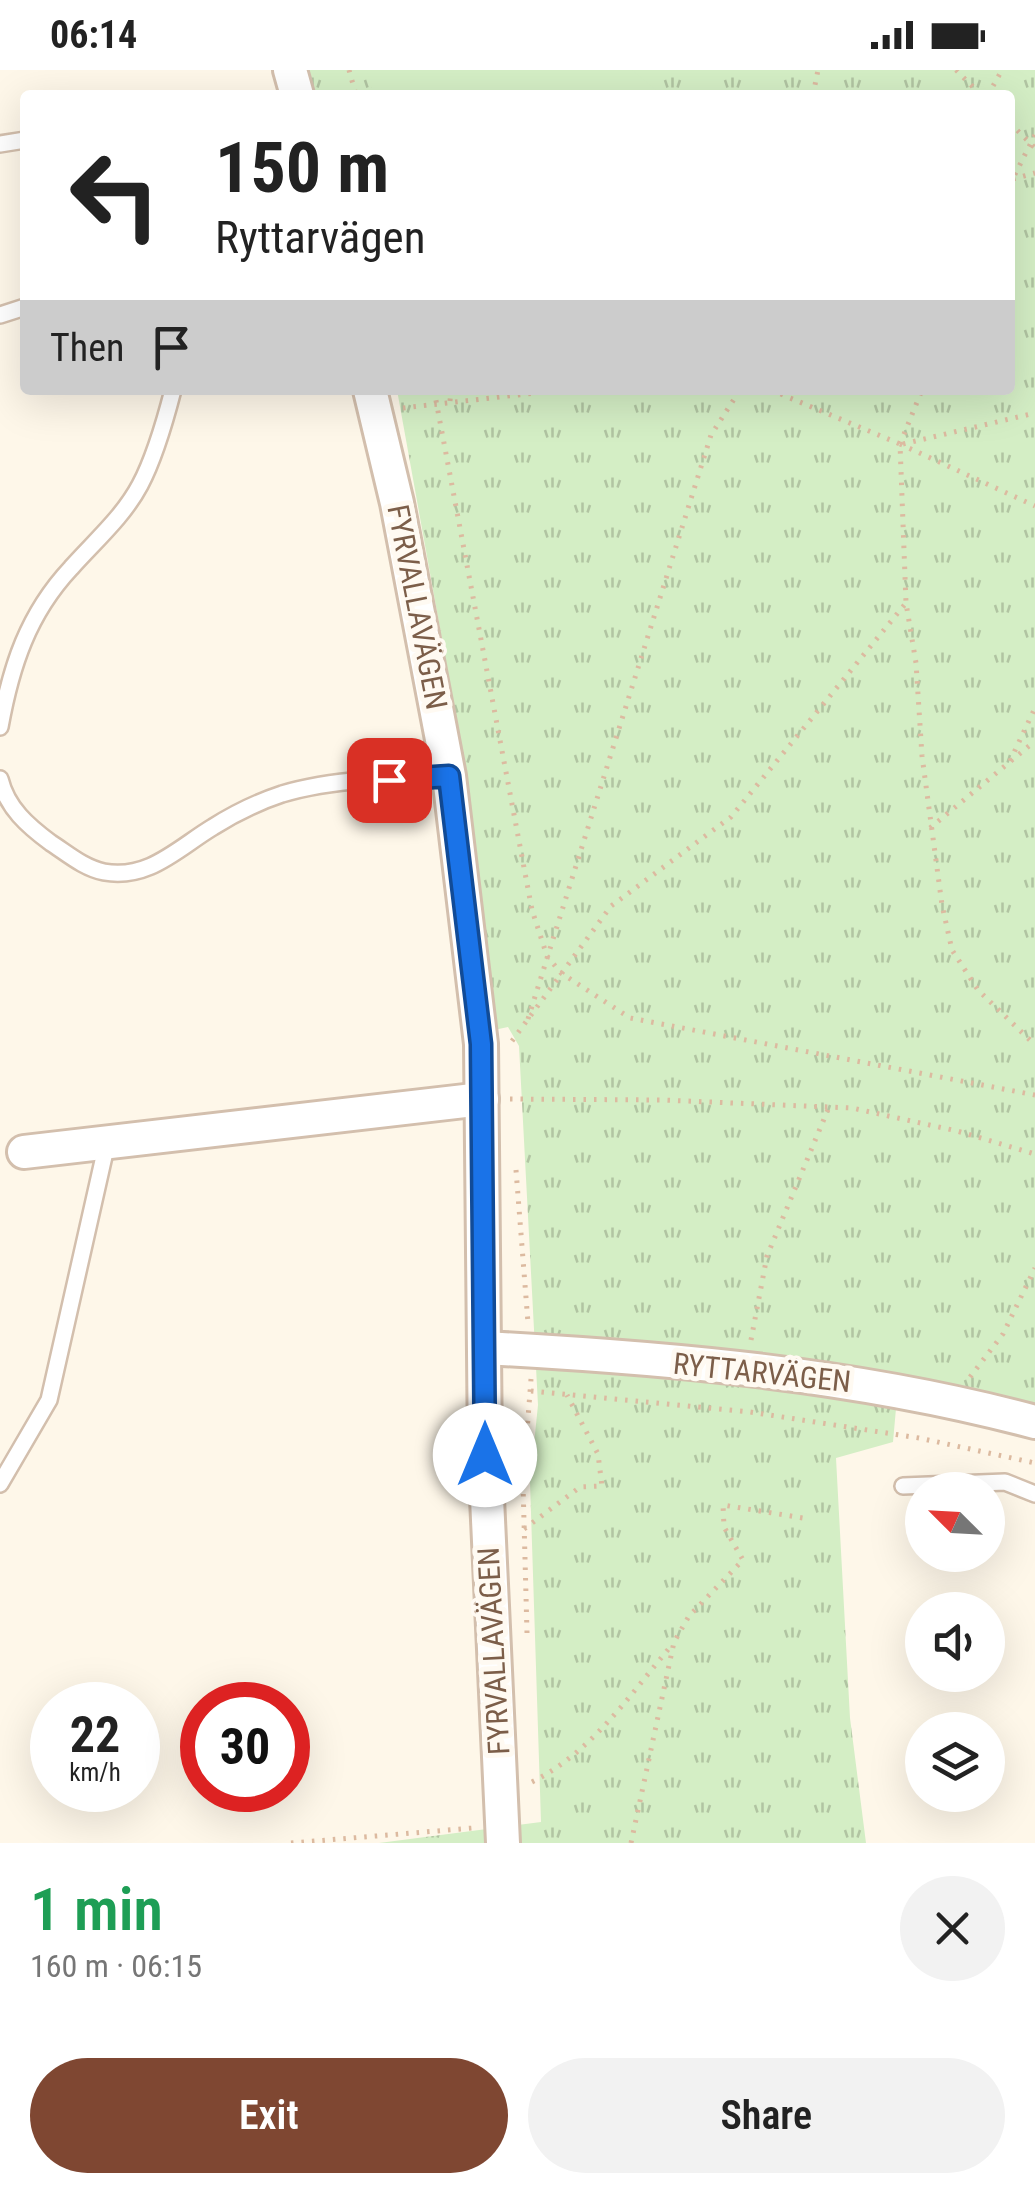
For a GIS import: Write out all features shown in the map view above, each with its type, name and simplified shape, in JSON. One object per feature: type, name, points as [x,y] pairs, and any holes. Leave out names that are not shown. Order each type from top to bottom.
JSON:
[{"type":"street","name":"FYRVALLAVÄGEN","points":[[373,401],[397,502],[449,776],[481,1044],[485,1455],[503,1834]]},
{"type":"street","points":[[24,1152],[482,1099]]},
{"type":"street","name":"RYTTARVÄGEN","points":[[485,1348],[745,1370],[903,1390],[1035,1422]]},
{"type":"lane","points":[[0,727],[15,658],[28,628],[44,600],[141,484],[171,395]]},
{"type":"lane","points":[[0,779],[27,825],[78,862],[103,872],[131,873],[160,864],[254,804],[286,793],[358,782],[449,776]]},
{"type":"lane","points":[[0,1484],[49,1400],[107,1142]]},
{"type":"lane","points":[[903,1486],[1005,1482],[1035,1494]]},
{"type":"path","points":[[956,70],[979,90]]},
{"type":"path","points":[[1015,128],[1033,146]]},
{"type":"path","points":[[1015,175],[1033,146],[1035,135]]},
{"type":"path","points":[[435,395],[532,910],[547,956],[562,973],[630,1018],[1035,1095]]},
{"type":"path","points":[[450,402],[451,395]]},
{"type":"path","points":[[373,401],[437,403],[515,395]]},
{"type":"path","points":[[528,1019],[711,435],[737,395]]},
{"type":"path","points":[[783,395],[1035,506]]},
{"type":"path","points":[[920,395],[900,444],[906,603],[942,905],[952,950],[978,990],[1035,1046]]},
{"type":"path","points":[[900,444],[1035,413]]},
{"type":"path","points":[[507,1047],[611,906],[731,817],[906,603]]},
{"type":"path","points":[[1008,764],[1035,708]]},
{"type":"path","points":[[930,828],[1035,741]]},
{"type":"path","points":[[482,1099],[662,1100],[852,1108],[910,1119],[1035,1154]]},
{"type":"path","points":[[745,1370],[767,1256],[829,1107]]},
{"type":"path","points":[[954,1400],[1003,1334],[1035,1268]]},
{"type":"path","points":[[531,1391],[750,1412],[919,1438],[1035,1463]]},
{"type":"path","points":[[524,1528],[580,1487],[602,1486],[598,1454],[567,1395]]},
{"type":"path","points":[[532,1782],[560,1767],[593,1739],[674,1642],[689,1616],[743,1560],[724,1526],[723,1505],[804,1518]]},
{"type":"path","points":[[631,1843],[674,1642]]},
{"type":"path","points":[[291,1843],[503,1834]]},
{"type":"green space","points":[[302,70],[1035,70],[1035,1404],[899,1375],[893,1442],[836,1458],[850,1718],[866,1843],[379,1843],[541,1822],[530,1482],[538,1405],[519,1046],[508,1027],[494,1030],[461,745],[398,395],[1015,395],[1015,90],[307,90]]},
{"type":"green space","points":[[367,70],[632,70],[656,90],[372,90]]},
{"type":"route","points":[[389,780],[449,776],[481,1044],[485,1455]]}]
